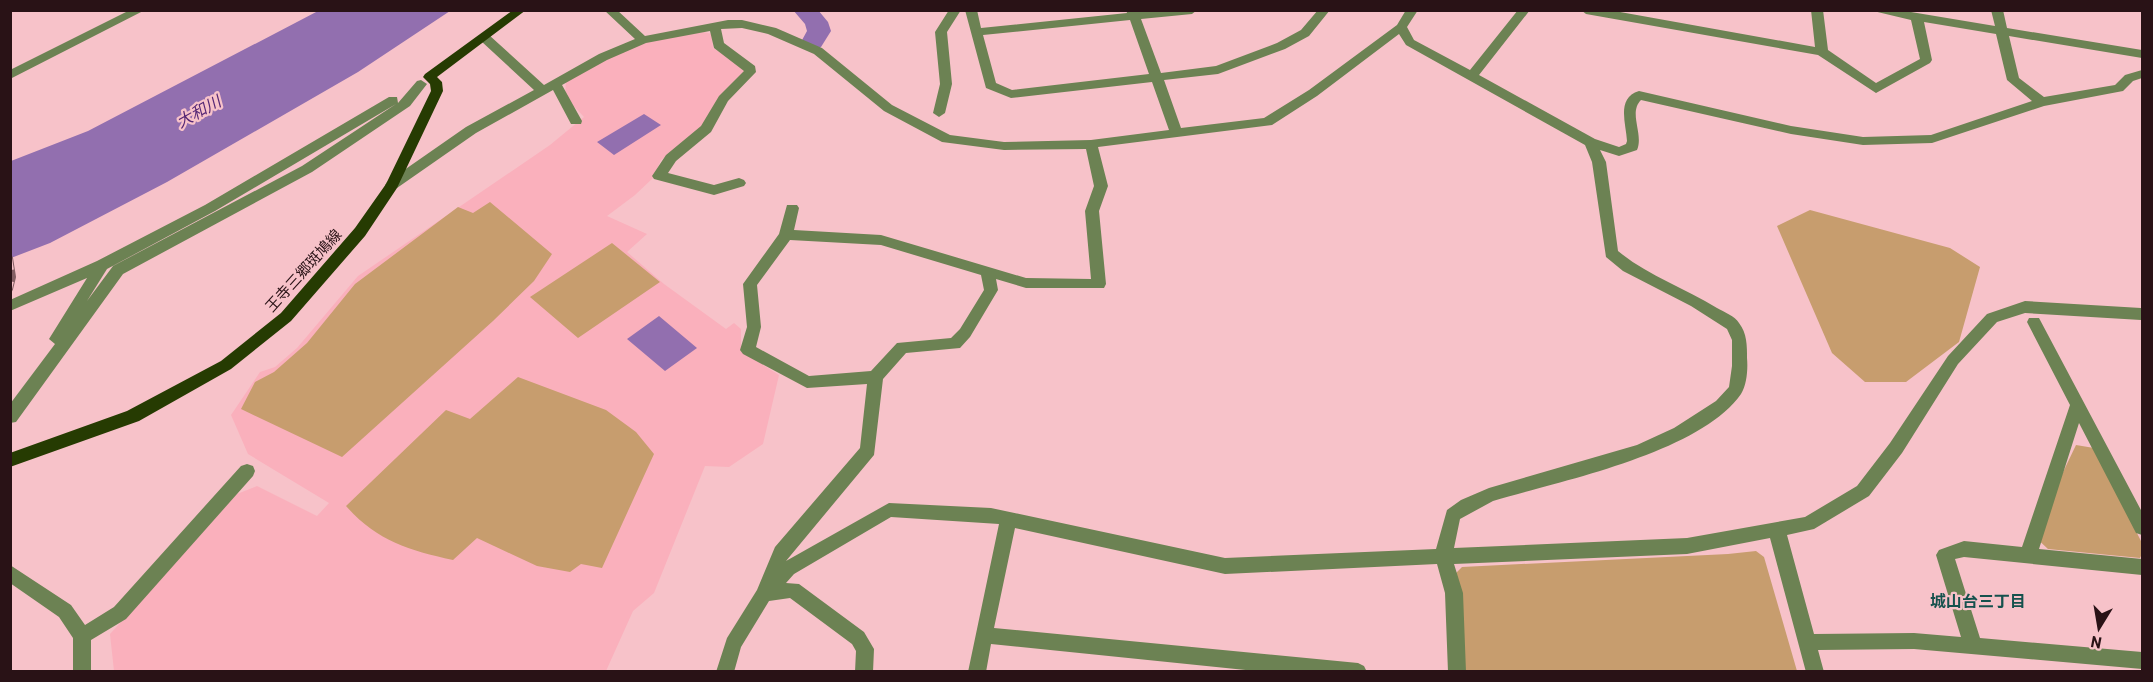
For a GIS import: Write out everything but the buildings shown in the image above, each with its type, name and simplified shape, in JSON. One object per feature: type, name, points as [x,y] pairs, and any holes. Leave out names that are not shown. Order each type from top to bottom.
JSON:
[{"type":"main road","points":[[425,81],[522,10]]},
{"type":"main road","name":"王寺三郷斑鳩線","points":[[10,460],[133,416],[225,365],[286,317],[360,231],[392,185],[437,91],[436,82],[425,81]]},
{"type":"street","points":[[115,10],[136,13]]},
{"type":"street","points":[[609,10],[643,40]]},
{"type":"street","points":[[939,113],[946,84],[941,32],[955,10]]},
{"type":"street","points":[[971,10],[990,85],[1011,94],[1218,70],[1253,58],[1305,33],[1325,10]]},
{"type":"street","points":[[977,32],[1133,14],[1192,10]]},
{"type":"street","points":[[392,185],[471,130],[603,57],[643,40],[716,27],[742,24],[772,31],[818,51],[888,108],[947,139],[1004,146],[1091,144],[1267,122],[1313,93],[1401,27],[1412,10]]},
{"type":"street","points":[[1472,75],[1525,10]]},
{"type":"street","points":[[1817,10],[1822,52]]},
{"type":"street","points":[[1874,10],[2142,54]]},
{"type":"street","points":[[1996,10],[2013,80],[2042,102]]},
{"type":"street","points":[[733,11],[742,24]]},
{"type":"street","points":[[1592,11],[1822,52],[1876,89],[1926,60],[1917,18]]},
{"type":"street","points":[[10,75],[136,13]]},
{"type":"street","points":[[1133,14],[1176,132]]},
{"type":"street","points":[[716,27],[718,45],[751,69],[750,72],[723,99],[706,129],[671,158],[660,176],[714,190],[739,183]]},
{"type":"street","points":[[1401,27],[1410,42],[1590,142],[1619,152],[1632,147],[1634,141],[1629,111],[1634,98],[1640,95],[1791,130],[1863,141],[1932,138],[2042,102],[2119,88],[2129,78],[2142,74]]},
{"type":"street","points":[[485,38],[542,90]]},
{"type":"street","points":[[10,306],[102,265],[289,162],[425,81]]},
{"type":"street","points":[[10,417],[118,270],[307,169],[406,103],[425,81]]},
{"type":"street","points":[[555,83],[576,121]]},
{"type":"street","points":[[1457,672],[1454,593],[1443,556],[1453,515],[1467,505],[1534,481],[1641,451],[1680,433],[1722,405],[1736,389],[1740,366],[1739,340],[1733,326],[1696,302],[1628,267],[1611,253],[1599,162],[1590,142]]},
{"type":"street","points":[[786,235],[881,240],[988,274],[1026,283],[1099,284],[1092,211],[1101,186],[1091,144]]},
{"type":"street","points":[[792,208],[786,235],[750,284],[754,327],[748,350],[807,382],[875,377]]},
{"type":"street","points":[[10,406],[102,265]]},
{"type":"street","points":[[725,672],[733,644],[764,594],[781,552],[868,450],[875,377],[902,346],[955,344],[965,333],[991,290],[988,274]]},
{"type":"street","points":[[764,594],[789,569],[889,510],[991,514],[1225,566],[1687,546],[1777,531],[1808,524],[1863,491],[1896,448],[1953,360],[1992,318],[2025,307],[2142,311]]},
{"type":"street","points":[[2034,322],[2142,528]]},
{"type":"street","points":[[2028,555],[2077,406]]},
{"type":"street","points":[[82,636],[120,613],[248,471]]},
{"type":"street","points":[[977,672],[1009,518]]},
{"type":"street","points":[[1777,531],[1815,672]]},
{"type":"street","points":[[1973,646],[1945,555],[1964,549],[2142,567]]},
{"type":"street","points":[[10,573],[65,611],[82,636],[82,672]]},
{"type":"street","points":[[764,594],[793,590],[858,638],[866,649],[864,672]]},
{"type":"street","points":[[983,635],[1273,661],[1358,672]]},
{"type":"street","points":[[1808,642],[1914,640],[2142,661]]},
{"type":"shaded area","points":[[704,32],[712,34],[713,48],[744,67],[744,74],[701,130],[661,160],[653,178],[607,216],[647,234],[627,252],[664,284],[726,329],[734,323],[741,329],[741,351],[779,375],[763,444],[729,467],[705,466],[654,593],[633,611],[606,671],[114,671],[110,634],[237,494],[257,486],[317,516],[329,503],[248,454],[231,415],[260,372],[275,367],[297,348],[358,276],[550,145],[584,117],[565,97],[566,79],[630,47],[653,39]]},
{"type":"shaded area","points":[[490,202],[552,254],[534,281],[493,321],[342,457],[241,409],[255,382],[274,372],[307,343],[355,284],[458,207],[473,213]]},
{"type":"shaded area","points":[[1810,210],[1950,248],[1980,267],[1959,342],[1906,382],[1865,382],[1832,353],[1777,226]]},
{"type":"shaded area","points":[[612,243],[660,282],[578,338],[530,297]]},
{"type":"shaded area","points":[[518,377],[606,410],[636,432],[654,454],[602,568],[581,564],[570,572],[537,566],[477,538],[453,560],[408,548],[382,536],[369,528],[346,506],[446,410],[470,419]]},
{"type":"shaded area","points":[[2076,445],[2094,448],[2142,543],[2140,558],[2048,549],[2033,535]]},
{"type":"shaded area","points":[[1756,551],[1764,557],[1797,671],[1462,671],[1453,576],[1462,567]]},
{"type":"water","name":"大和川","points":[[318,11],[450,11],[358,72],[167,182],[50,243],[11,258],[11,161],[88,131]]},
{"type":"water","points":[[644,114],[661,125],[614,155],[597,142]]},
{"type":"water","points":[[659,316],[697,348],[665,371],[627,339]]},
{"type":"waterway","points":[[804,10],[816,22],[819,31],[813,42]]},
{"type":"railway","points":[[10,258],[13,277],[10,289]]},
{"type":"district","name":"城山台三丁目","points":[[1978,600]]}]
